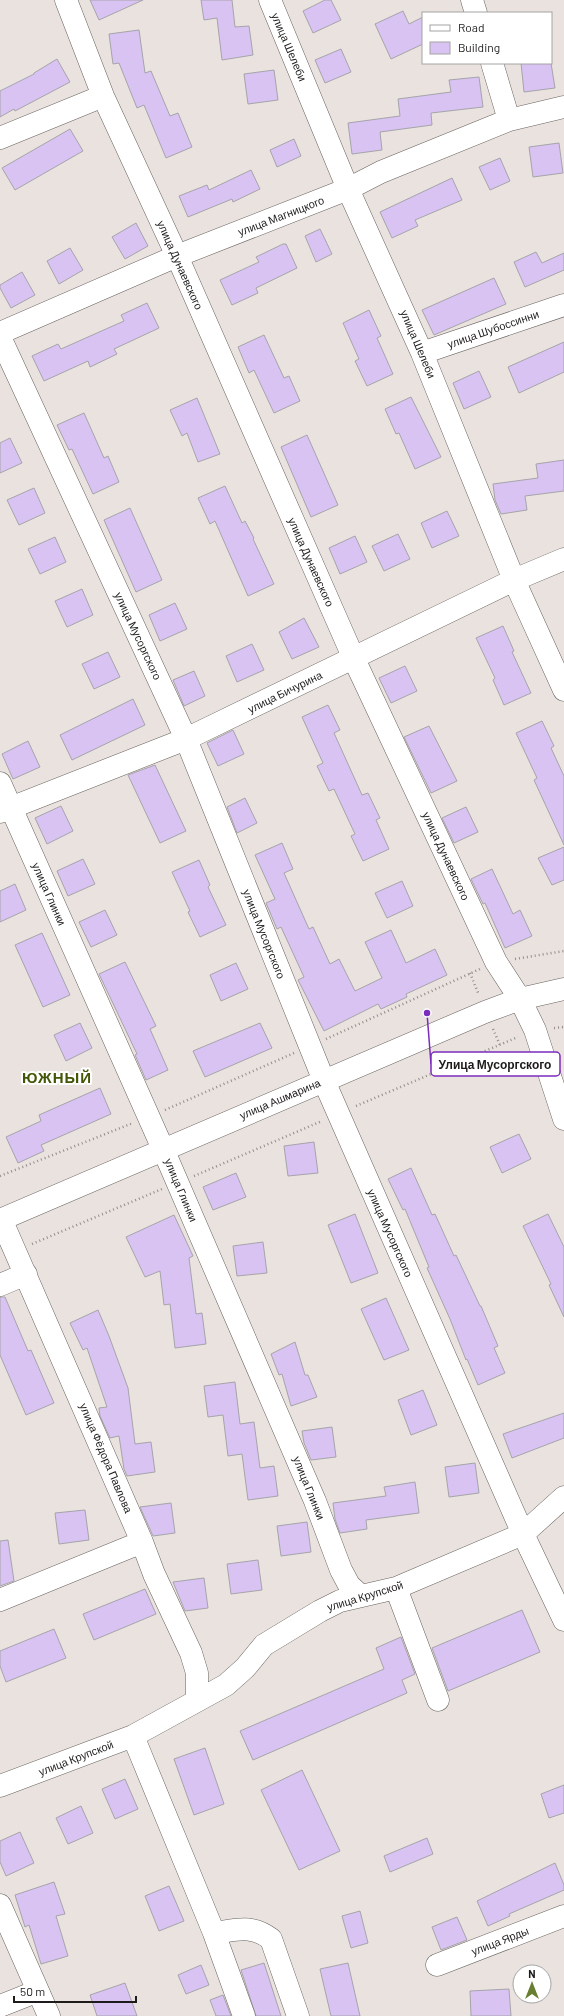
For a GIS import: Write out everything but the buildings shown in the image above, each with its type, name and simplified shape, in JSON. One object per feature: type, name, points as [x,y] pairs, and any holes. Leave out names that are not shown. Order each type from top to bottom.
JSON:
[{"type":"street","name":"улица Дунаевского","points":[[66,0],[103,96],[177,256],[354,659],[496,962],[520,999],[535,1030],[564,1119]]},
{"type":"street","name":"улица Шелеби","points":[[270,0],[348,189],[422,353],[514,580],[564,690]]},
{"type":"street","points":[[472,0],[476,12]]},
{"type":"street","points":[[492,64],[509,120]]},
{"type":"street","points":[[0,138],[103,96]]},
{"type":"street","name":"улица Магницкого","points":[[0,333],[177,256],[348,189],[381,172],[509,120],[564,107]]},
{"type":"street","name":"улица Шубоссинни","points":[[422,353],[564,305]]},
{"type":"street","name":"улица Мусоргского","points":[[0,337],[186,739],[338,1114],[522,1534],[564,1620]]},
{"type":"street","name":"улица Бичурина","points":[[5,810],[186,739],[354,659],[514,580],[564,559]]},
{"type":"street","name":"улица Глинки","points":[[0,783],[5,810],[149,1117],[315,1501],[341,1570],[349,1585],[361,1596]]},
{"type":"street","name":"улица Ашмарина","points":[[1,1219],[444,1028],[520,999],[564,989]]},
{"type":"street","name":"улица Фёдора Павлова","points":[[1,1219],[142,1542],[154,1574],[191,1653],[197,1673],[197,1700]]},
{"type":"street","points":[[0,1285],[26,1274]]},
{"type":"street","name":"улица Крупской","points":[[0,1786],[133,1736],[226,1685],[245,1668],[264,1645],[320,1610],[340,1601],[396,1588],[522,1534],[564,1497]]},
{"type":"street","points":[[0,1600],[142,1542]]},
{"type":"street","points":[[396,1588],[438,1700]]},
{"type":"street","points":[[133,1736],[214,1933],[244,2016]]},
{"type":"street","points":[[0,1905],[49,2016]]},
{"type":"street","name":"улица Ярды","points":[[437,1965],[564,1916]]},
{"type":"street","points":[[214,1933],[246,1929],[261,1931],[271,1939],[298,2016]]},
{"type":"street","points":[[0,2006],[38,1991]]},
{"type":"path","points":[[0,1176],[149,1117],[496,962],[564,951]]},
{"type":"path","points":[[16,1251],[535,1030],[564,1027]]},
{"type":"place","name":"Улица Мусоргского","points":[[427,1013]]},
{"type":"district","name":"ЮЖНЫЙ","points":[[57,1078]]}]
